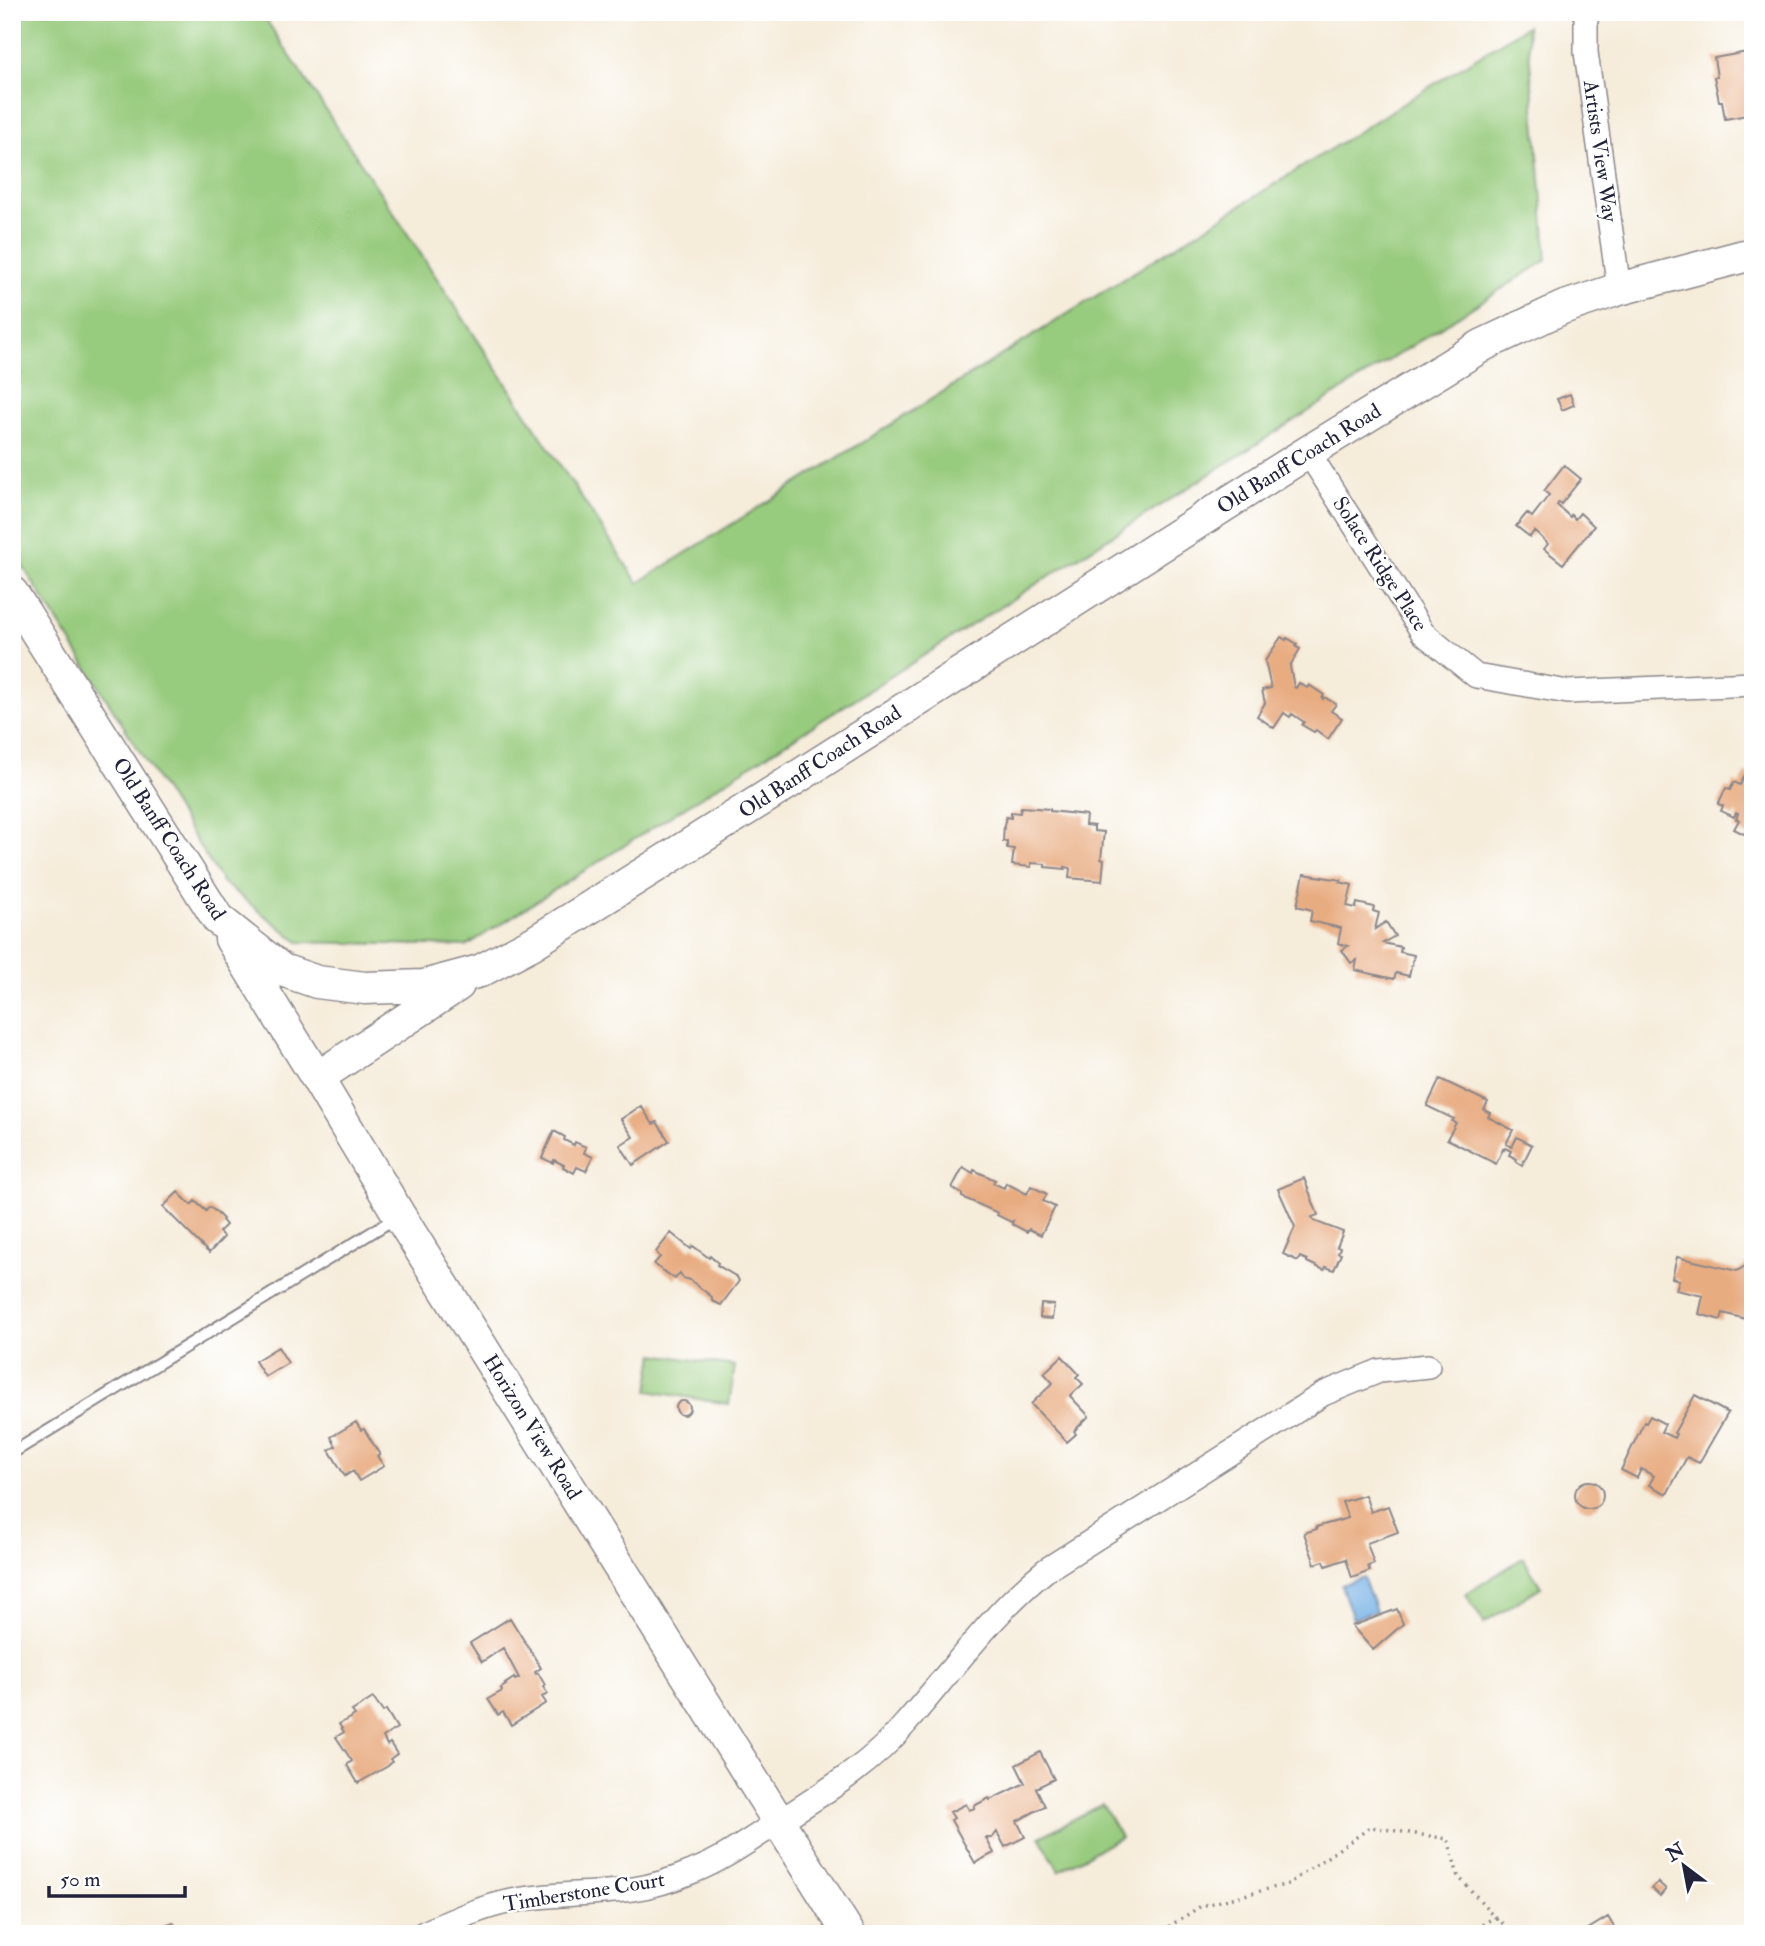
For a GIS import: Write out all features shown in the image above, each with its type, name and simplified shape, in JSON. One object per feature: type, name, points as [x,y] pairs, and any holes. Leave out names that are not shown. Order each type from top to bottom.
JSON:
[{"type":"main road","name":"Old Banff Coach Road","points":[[12,593],[218,919],[282,970],[317,982],[365,988],[424,986],[480,971],[533,943],[1308,452],[1483,345],[1562,308],[1619,289],[1744,256],[1753,256]]},
{"type":"main road","name":"Horizon View Road","points":[[218,919],[399,1215],[849,1934]]},
{"type":"main road","points":[[317,1078],[480,971]]},
{"type":"street","name":"Artists View Way","points":[[1587,12],[1586,52],[1619,289]]},
{"type":"street","name":"Solace Ridge Place","points":[[1308,452],[1423,634],[1476,676],[1568,692],[1753,684]]},
{"type":"street","name":"Timberstone Court","points":[[422,1934],[459,1917],[509,1901],[634,1889],[696,1871],[724,1856],[838,1784],[869,1761],[905,1725],[1001,1611],[1046,1570],[1323,1394],[1379,1371],[1428,1366]]},
{"type":"lane","points":[[12,1452],[399,1215]]},
{"type":"path","points":[[1157,1934],[1201,1906],[1288,1884],[1371,1827],[1448,1839],[1458,1875],[1495,1917],[1516,1934]]},
{"type":"path","points":[[1465,1934],[1495,1917]]},
{"type":"green space","points":[[12,12],[261,12],[638,583],[1527,26],[1547,260],[466,946],[299,942],[222,882],[12,549]]},
{"type":"green space","points":[[654,1354],[735,1366],[729,1404],[648,1391]]},
{"type":"green space","points":[[1523,1558],[1541,1587],[1484,1623],[1466,1594]]},
{"type":"green space","points":[[1102,1804],[1121,1837],[1059,1871],[1040,1837]]},
{"type":"water","points":[[1363,1577],[1376,1611],[1353,1619],[1341,1585]]},
{"type":"building","points":[[1753,51],[1753,114],[1725,119],[1714,77],[1717,77],[1714,58]]},
{"type":"building","points":[[1570,394],[1574,405],[1562,410],[1557,399]]},
{"type":"building","points":[[1564,465],[1581,479],[1561,504],[1559,502],[1557,505],[1575,519],[1580,513],[1594,526],[1563,564],[1544,549],[1548,544],[1538,534],[1534,531],[1530,537],[1516,526],[1527,513],[1532,517],[1549,495],[1544,491]]},
{"type":"building","points":[[1281,637],[1297,644],[1296,647],[1300,649],[1290,666],[1294,687],[1299,683],[1307,688],[1309,685],[1324,695],[1323,699],[1324,697],[1336,704],[1331,711],[1342,718],[1328,739],[1316,730],[1314,732],[1302,725],[1304,722],[1292,714],[1290,717],[1284,713],[1274,728],[1257,716],[1265,703],[1262,690],[1271,688],[1265,661]]},
{"type":"building","points":[[1746,773],[1753,777],[1753,833],[1750,837],[1734,829],[1739,820],[1736,819],[1738,814],[1734,817],[1721,811],[1723,806],[1718,804],[1726,788],[1730,790],[1734,782],[1740,785]]},
{"type":"building","points":[[1021,807],[1086,815],[1085,825],[1094,826],[1094,831],[1104,832],[1102,881],[1069,878],[1070,868],[1065,867],[1045,867],[1045,864],[1031,863],[1031,867],[1012,865],[1014,849],[1007,848],[1007,841],[1003,841],[1004,825],[1006,817],[1011,818],[1011,812],[1020,813]]},
{"type":"building","points":[[1304,874],[1341,880],[1340,882],[1352,885],[1347,906],[1356,908],[1357,903],[1374,907],[1373,911],[1379,913],[1375,929],[1386,922],[1395,936],[1383,943],[1401,947],[1400,952],[1414,955],[1409,976],[1396,973],[1394,979],[1355,970],[1357,960],[1351,963],[1342,950],[1348,946],[1338,943],[1341,928],[1310,921],[1312,910],[1297,906]]},
{"type":"building","points":[[1440,1079],[1488,1102],[1484,1110],[1490,1113],[1488,1117],[1513,1130],[1506,1144],[1512,1147],[1517,1137],[1532,1145],[1522,1165],[1509,1155],[1511,1151],[1505,1148],[1496,1164],[1447,1139],[1456,1123],[1452,1121],[1454,1119],[1427,1106]]},
{"type":"building","points":[[641,1106],[653,1124],[657,1122],[669,1141],[633,1165],[620,1145],[633,1137],[621,1119]]},
{"type":"building","points":[[554,1131],[574,1145],[575,1142],[586,1147],[584,1153],[593,1157],[586,1171],[577,1167],[574,1173],[554,1160],[553,1163],[542,1158]]},
{"type":"building","points":[[963,1167],[995,1180],[993,1183],[1004,1188],[1006,1183],[1027,1194],[1031,1186],[1047,1194],[1043,1201],[1055,1207],[1041,1235],[1029,1229],[1027,1232],[1012,1224],[1013,1221],[962,1197],[962,1194],[952,1188]]},
{"type":"building","points":[[1304,1178],[1318,1215],[1312,1217],[1314,1221],[1343,1232],[1337,1247],[1340,1248],[1338,1253],[1341,1254],[1334,1270],[1326,1267],[1324,1270],[1300,1257],[1298,1261],[1283,1254],[1295,1227],[1278,1189]]},
{"type":"building","points":[[178,1192],[191,1205],[195,1201],[206,1211],[209,1207],[223,1219],[226,1225],[219,1232],[224,1237],[209,1253],[163,1207]]},
{"type":"building","points":[[671,1233],[691,1249],[693,1246],[709,1258],[710,1256],[717,1265],[737,1277],[739,1281],[721,1305],[712,1301],[712,1297],[690,1280],[683,1278],[680,1273],[675,1279],[654,1264],[660,1257],[656,1252]]},
{"type":"building","points":[[1677,1257],[1737,1271],[1753,1261],[1753,1296],[1746,1319],[1723,1313],[1721,1320],[1699,1314],[1703,1296],[1676,1290],[1679,1280],[1672,1278]]},
{"type":"building","points":[[1041,1304],[1054,1305],[1052,1319],[1040,1318]]},
{"type":"building","points":[[278,1347],[288,1363],[265,1377],[255,1361]]},
{"type":"building","points":[[1062,1356],[1079,1374],[1076,1377],[1083,1384],[1070,1396],[1089,1416],[1067,1442],[1031,1404],[1053,1383],[1044,1373]]},
{"type":"building","points":[[1695,1395],[1728,1413],[1699,1463],[1687,1457],[1667,1494],[1649,1485],[1654,1476],[1641,1469],[1637,1478],[1621,1470],[1644,1422],[1646,1423],[1650,1416],[1665,1424],[1661,1432],[1674,1438],[1674,1433]]},
{"type":"building","points":[[683,1401],[688,1403],[688,1413],[683,1415],[678,1413],[676,1408],[678,1403]]},
{"type":"building","points":[[356,1422],[361,1430],[364,1429],[384,1466],[359,1481],[353,1471],[345,1476],[329,1450],[336,1446],[331,1437]]},
{"type":"building","points":[[1589,1481],[1599,1485],[1603,1495],[1599,1505],[1589,1509],[1579,1505],[1575,1495],[1579,1485]]},
{"type":"building","points":[[1365,1495],[1371,1512],[1388,1506],[1398,1532],[1367,1543],[1374,1564],[1368,1566],[1370,1571],[1352,1578],[1346,1559],[1326,1566],[1324,1561],[1315,1564],[1304,1533],[1348,1518],[1342,1502]]},
{"type":"building","points":[[1397,1609],[1403,1624],[1373,1650],[1352,1626]]},
{"type":"building","points":[[510,1618],[541,1668],[535,1672],[548,1694],[542,1697],[546,1703],[511,1725],[503,1712],[498,1715],[488,1699],[502,1691],[501,1688],[505,1684],[519,1678],[503,1648],[482,1662],[470,1643]]},
{"type":"building","points":[[373,1698],[383,1712],[386,1710],[397,1728],[383,1737],[397,1754],[390,1759],[392,1762],[388,1766],[358,1783],[347,1765],[352,1761],[336,1737],[344,1732],[339,1724],[355,1715],[352,1711]]},
{"type":"building","points":[[1040,1752],[1054,1779],[1036,1788],[1045,1806],[1017,1821],[1025,1837],[1005,1847],[997,1832],[992,1838],[986,1838],[994,1853],[975,1863],[951,1820],[954,1818],[950,1812],[966,1804],[969,1810],[975,1808],[974,1806],[989,1798],[990,1800],[1025,1783],[1016,1765]]},
{"type":"building","points":[[1658,1882],[1666,1889],[1660,1896],[1652,1888]]},
{"type":"building","points":[[1608,1917],[1618,1934],[1580,1934]]},
{"type":"building","points":[[173,1922],[180,1934],[152,1934],[151,1931]]}]
